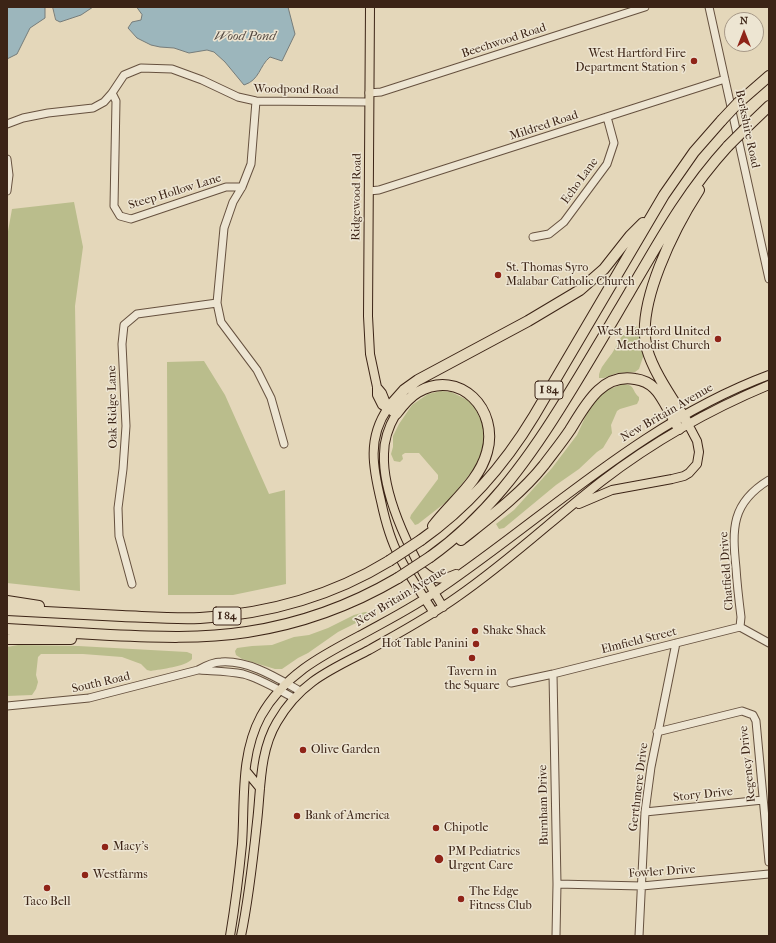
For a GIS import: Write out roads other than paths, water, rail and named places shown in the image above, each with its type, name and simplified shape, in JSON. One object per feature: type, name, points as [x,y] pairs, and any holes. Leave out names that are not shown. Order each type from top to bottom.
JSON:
[{"type":"highway","name":"I 84","points":[[7,610],[176,618],[214,617],[240,614],[282,606],[319,595],[361,577],[390,561],[423,539],[448,519],[477,491],[517,443],[650,218],[683,166],[738,103],[769,76]]},
{"type":"highway","name":"I 84","points":[[7,629],[136,636],[208,636],[265,629],[329,611],[359,598],[398,578],[433,555],[461,532],[484,510],[509,482],[530,455],[593,355],[674,215],[695,185],[720,154],[769,106]]},
{"type":"highway","points":[[681,423],[649,353],[645,333],[646,313],[650,296],[678,227],[694,198],[712,172],[720,154]]},
{"type":"highway","points":[[388,408],[404,390],[418,380],[528,321],[580,290],[604,269],[630,236],[650,218]]},
{"type":"highway","points":[[433,555],[461,540],[523,488],[554,452],[591,398],[608,383],[617,379],[626,378],[648,383],[656,390],[681,423]]},
{"type":"highway","points":[[396,414],[406,402],[418,392],[431,387],[448,386],[465,392],[476,400],[484,411],[489,427],[490,439],[487,452],[479,470],[469,485],[441,516],[423,539]]},
{"type":"highway","points":[[7,601],[35,605],[56,612]]},
{"type":"highway","points":[[7,639],[102,640],[136,636]]},
{"type":"main road","name":"Ridgewood Road","points":[[370,7],[369,343],[371,366],[377,387],[377,395],[381,404],[396,414]]},
{"type":"main road","name":"New Britain Avenue","points":[[241,936],[254,854],[264,757],[271,733],[279,718],[300,691],[328,671],[443,607],[481,580],[565,510],[681,423],[719,396],[769,374]]},
{"type":"main road","name":"New Britain Avenue","points":[[230,936],[242,845],[246,771],[249,749],[256,727],[266,708],[279,690],[297,673],[312,662],[434,593],[622,454],[681,423],[769,385]]},
{"type":"main road","points":[[388,408],[379,425],[375,439],[373,455],[374,470],[390,536],[403,564],[434,613]]},
{"type":"main road","points":[[396,414],[385,443],[385,472],[397,516],[420,567],[443,607]]},
{"type":"main road","points":[[565,510],[608,491],[679,478],[689,473],[697,464],[699,452],[697,442],[681,423]]},
{"type":"main road","points":[[420,567],[427,575],[439,579],[449,577],[468,569]]},
{"type":"main road","points":[[246,771],[260,788]]},
{"type":"main road","points":[[235,905],[246,907]]},
{"type":"street","name":"Beechwood Road","points":[[369,93],[381,92],[645,7]]},
{"type":"street","name":"Berkshire Road","points":[[709,7],[769,279]]},
{"type":"street","name":"Woodpond Road","points":[[7,124],[23,118],[48,113],[93,108],[104,102],[124,75],[141,68],[172,69],[202,80],[238,97],[256,101],[369,102]]},
{"type":"street","name":"Mildred Road","points":[[369,192],[386,188],[725,78]]},
{"type":"street","name":"Steep Hollow Lane","points":[[112,93],[116,102],[114,206],[120,216],[131,219],[226,187],[242,187]]},
{"type":"street","points":[[256,101],[251,164],[242,187],[233,202],[224,228],[217,304],[221,322],[257,370],[271,398],[284,444]]},
{"type":"street","name":"Echo Lane","points":[[533,237],[548,234],[564,222],[607,164],[614,143],[607,117]]},
{"type":"street","points":[[7,159],[9,175],[7,191]]},
{"type":"street","name":"Oak Ridge Lane","points":[[132,584],[119,536],[118,508],[124,469],[126,426],[122,344],[124,325],[137,314],[217,304]]},
{"type":"street","name":"Chatfield Drive","points":[[740,627],[741,617],[733,530],[738,514],[746,499],[769,480]]},
{"type":"street","points":[[740,627],[769,643]]},
{"type":"street","name":"Elmfield Street","points":[[511,683],[553,674],[740,627]]},
{"type":"street","name":"Gerthmere Drive","points":[[639,936],[645,812],[657,732],[676,643]]},
{"type":"street","name":"South Road","points":[[7,706],[89,698],[198,670],[214,663],[230,662],[259,670],[300,691]]},
{"type":"street","name":"South Road","points":[[198,670],[224,671],[244,675],[294,698]]},
{"type":"street","name":"Burnham Drive","points":[[553,674],[557,884],[556,936]]},
{"type":"street","name":"Regency Drive","points":[[657,732],[742,712],[753,715],[756,721],[769,862]]},
{"type":"street","name":"Story Drive","points":[[645,812],[763,800]]},
{"type":"street","name":"Fowler Drive","points":[[557,884],[642,886],[769,874]]},
{"type":"water","points":[[7,7],[45,7],[45,18],[30,28],[17,54],[7,59]]},
{"type":"water","points":[[53,7],[93,7],[81,15],[60,22],[56,20]]},
{"type":"water","name":"Wood Pond","points":[[137,7],[288,7],[295,34],[282,61],[270,57],[253,80],[244,85],[225,62],[214,52],[207,50],[189,53],[174,48],[151,45],[137,38],[128,28],[132,22],[141,20],[142,15]]},
{"type":"place","name":"West Hartford Fire Department Station 5","points":[[694,61]]},
{"type":"place","name":"St. Thomas Syro Malabar Catholic Church","points":[[498,275]]},
{"type":"place","name":"West Hartford United Methodist Church","points":[[718,339]]},
{"type":"place","name":"Shake Shack","points":[[475,631]]},
{"type":"place","name":"Hot Table Panini","points":[[476,644]]},
{"type":"place","name":"Tavern in the Square","points":[[472,658]]},
{"type":"place","name":"Olive Garden","points":[[303,750]]},
{"type":"place","name":"Bank of America","points":[[297,816]]},
{"type":"place","name":"Chipotle","points":[[436,828]]},
{"type":"place","name":"Macy's","points":[[105,847]]},
{"type":"place","name":"PM Pediatrics Urgent Care","points":[[439,859]]},
{"type":"place","name":"Westfarms","points":[[85,875]]},
{"type":"place","name":"Taco Bell","points":[[47,888]]},
{"type":"place","name":"The Edge Fitness Club","points":[[461,899]]}]
